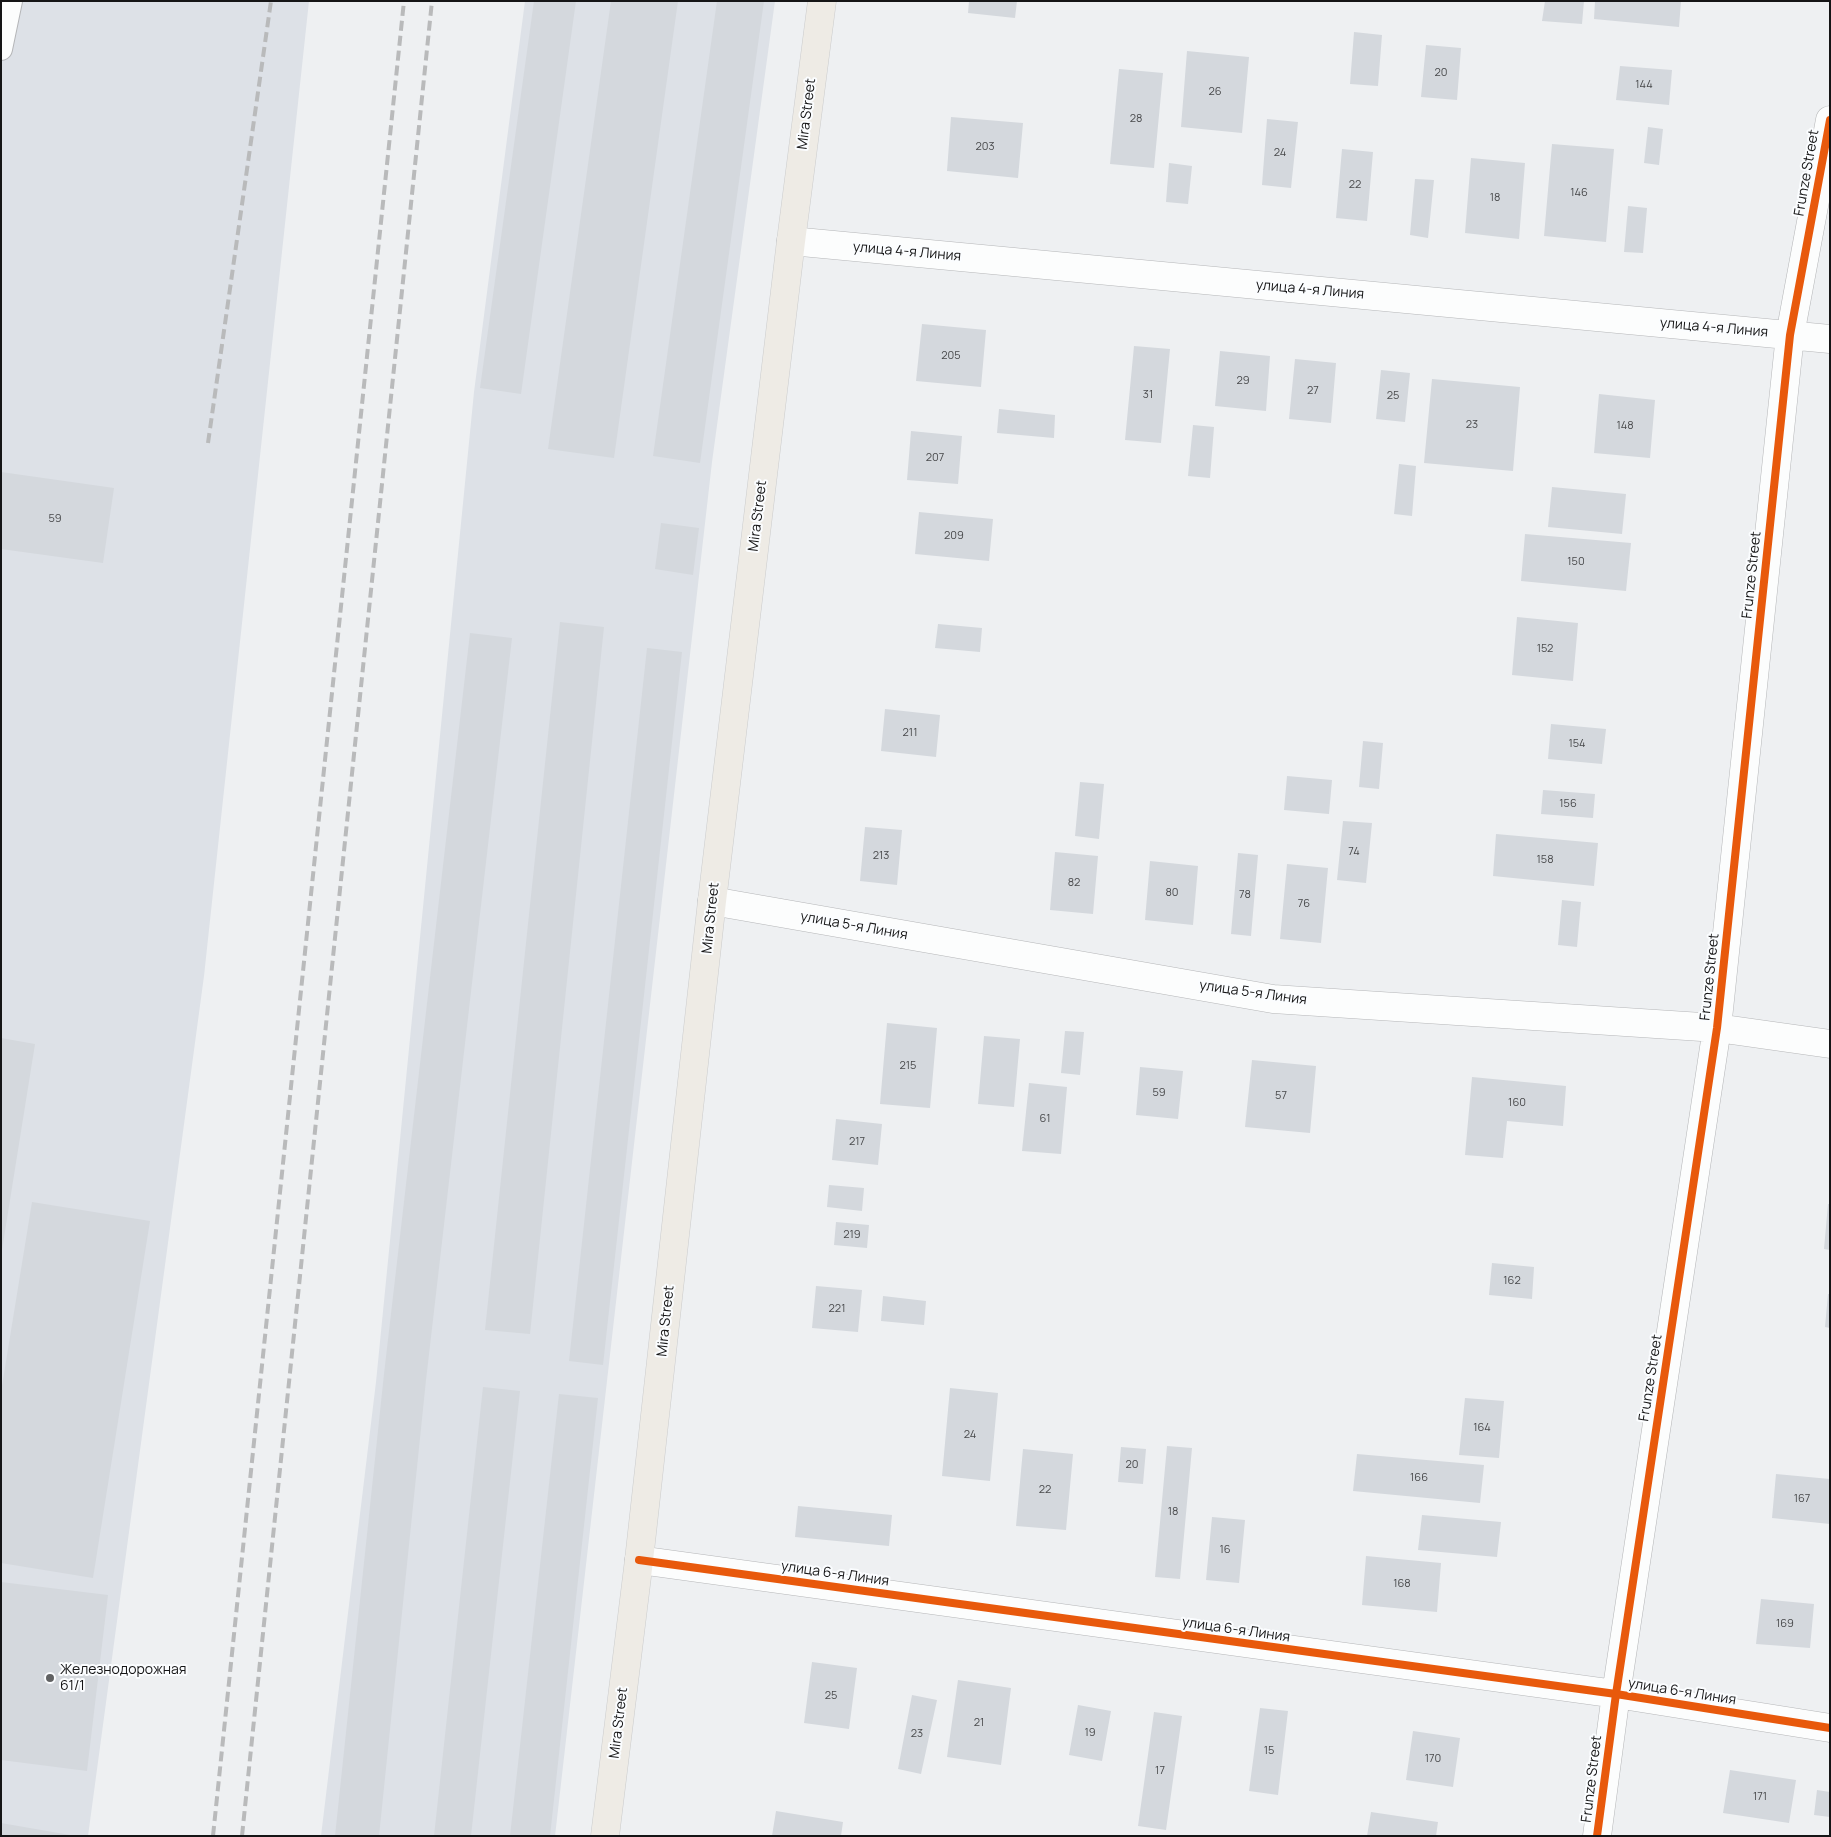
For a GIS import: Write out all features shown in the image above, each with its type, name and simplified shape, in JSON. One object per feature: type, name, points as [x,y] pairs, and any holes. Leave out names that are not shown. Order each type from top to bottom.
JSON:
[{"type":"main road","name":"Mira Street","points":[[605,1836],[639,1560],[712,902],[791,241],[822,1]]},
{"type":"street","name":"Frunze Street","points":[[1598,1836],[1616,1694],[1717,1028],[1790,335],[1830,120]]},
{"type":"street","name":"улица 4-я Линия","points":[[791,241],[1830,339]]},
{"type":"street","name":"улица 5-я Линия","points":[[712,902],[1274,999],[1717,1028],[1830,1044]]},
{"type":"street","name":"улица 6-я Линия","points":[[639,1560],[1616,1694],[1830,1728]]},
{"type":"lane","points":[[1,49],[11,1]]},
{"type":"shaded area","points":[[1,1],[309,1],[204,976],[88,1836],[1,1836]]},
{"type":"shaded area","points":[[525,1],[775,1],[712,462],[555,1836],[321,1836],[376,1382],[474,392]]},
{"type":"building","points":[[534,1],[576,1],[521,394],[480,388]]},
{"type":"building","points":[[611,1],[678,1],[614,458],[548,449]]},
{"type":"building","points":[[717,1],[764,1],[700,463],[653,456]]},
{"type":"building","points":[[969,1],[1017,1],[1015,18],[968,13]]},
{"type":"building","points":[[1545,1],[1584,1],[1582,24],[1542,21]]},
{"type":"building","points":[[1595,1],[1681,1],[1679,27],[1594,19]]},
{"type":"building","points":[[1354,32],[1382,35],[1378,86],[1350,84]]},
{"type":"building","points":[[1426,45],[1461,48],[1457,100],[1421,97]]},
{"type":"building","points":[[1187,51],[1249,57],[1242,133],[1181,127]]},
{"type":"building","points":[[1620,66],[1672,70],[1669,105],[1616,100]]},
{"type":"building","points":[[1119,69],[1163,73],[1154,168],[1110,164]]},
{"type":"building","points":[[951,117],[1023,123],[1018,178],[947,171]]},
{"type":"building","points":[[1267,119],[1298,122],[1291,188],[1262,185]]},
{"type":"building","points":[[1648,127],[1663,129],[1659,165],[1644,163]]},
{"type":"building","points":[[1552,144],[1614,149],[1606,242],[1544,236]]},
{"type":"building","points":[[1342,149],[1373,152],[1367,221],[1336,218]]},
{"type":"building","points":[[1471,158],[1525,163],[1519,239],[1465,233]]},
{"type":"building","points":[[1169,163],[1192,166],[1188,204],[1166,202]]},
{"type":"building","points":[[1415,179],[1434,180],[1428,238],[1410,235]]},
{"type":"building","points":[[1628,206],[1647,208],[1643,253],[1624,252]]},
{"type":"building","points":[[922,324],[986,330],[981,387],[916,381]]},
{"type":"building","points":[[1134,346],[1170,349],[1161,443],[1125,440]]},
{"type":"building","points":[[1220,351],[1270,356],[1266,411],[1215,406]]},
{"type":"building","points":[[1295,359],[1336,363],[1331,423],[1289,419]]},
{"type":"building","points":[[1381,370],[1410,373],[1405,422],[1376,419]]},
{"type":"building","points":[[1432,379],[1520,387],[1513,471],[1424,463]]},
{"type":"building","points":[[1599,394],[1655,400],[1650,458],[1594,453]]},
{"type":"building","points":[[999,409],[1055,415],[1054,438],[997,433]]},
{"type":"building","points":[[1193,425],[1214,427],[1210,478],[1188,476]]},
{"type":"building","points":[[911,431],[962,436],[958,484],[907,480]]},
{"type":"building","points":[[1399,464],[1416,466],[1412,516],[1394,514]]},
{"type":"building","points":[[1,472],[114,488],[103,563],[1,549]]},
{"type":"building","points":[[1552,487],[1626,494],[1622,534],[1548,527]]},
{"type":"building","points":[[919,512],[993,519],[989,561],[915,554]]},
{"type":"building","points":[[661,523],[699,528],[693,575],[655,569]]},
{"type":"building","points":[[1525,534],[1631,543],[1626,591],[1521,581]]},
{"type":"building","points":[[1517,617],[1578,623],[1573,681],[1512,675]]},
{"type":"building","points":[[560,622],[604,627],[530,1334],[485,1330]]},
{"type":"building","points":[[938,624],[982,628],[980,652],[935,648]]},
{"type":"building","points":[[470,633],[512,638],[426,1380],[379,1836],[335,1836],[384,1374]]},
{"type":"building","points":[[647,648],[682,652],[603,1365],[569,1361]]},
{"type":"building","points":[[885,709],[940,715],[936,757],[881,751]]},
{"type":"building","points":[[1551,724],[1606,729],[1602,764],[1548,759]]},
{"type":"building","points":[[1363,741],[1383,743],[1379,789],[1359,787]]},
{"type":"building","points":[[1287,776],[1332,780],[1329,814],[1284,810]]},
{"type":"building","points":[[1080,782],[1104,784],[1099,839],[1075,836]]},
{"type":"building","points":[[1543,790],[1595,794],[1593,818],[1541,814]]},
{"type":"building","points":[[1343,821],[1372,823],[1366,883],[1337,880]]},
{"type":"building","points":[[865,827],[902,830],[897,885],[860,881]]},
{"type":"building","points":[[1496,834],[1598,843],[1594,886],[1493,876]]},
{"type":"building","points":[[1055,852],[1098,856],[1093,914],[1050,910]]},
{"type":"building","points":[[1238,853],[1258,855],[1251,936],[1231,934]]},
{"type":"building","points":[[1150,861],[1198,866],[1193,925],[1145,920]]},
{"type":"building","points":[[1287,864],[1328,868],[1321,943],[1280,939]]},
{"type":"building","points":[[1562,900],[1581,902],[1577,947],[1558,945]]},
{"type":"building","points":[[887,1023],[937,1028],[930,1108],[880,1104]]},
{"type":"building","points":[[1065,1031],[1084,1032],[1080,1075],[1061,1073]]},
{"type":"building","points":[[984,1036],[1020,1039],[1014,1107],[978,1104]]},
{"type":"building","points":[[1,1038],[35,1044],[2,1250],[1,1250]]},
{"type":"building","points":[[1252,1060],[1316,1066],[1310,1133],[1245,1127]]},
{"type":"building","points":[[1140,1067],[1183,1071],[1178,1119],[1136,1115]]},
{"type":"building","points":[[1472,1077],[1566,1086],[1563,1126],[1507,1121],[1503,1158],[1465,1155]]},
{"type":"building","points":[[1029,1083],[1067,1087],[1061,1154],[1022,1151]]},
{"type":"building","points":[[836,1119],[882,1124],[878,1165],[832,1160]]},
{"type":"building","points":[[829,1185],[864,1188],[862,1211],[827,1207]]},
{"type":"building","points":[[32,1202],[150,1221],[93,1578],[1,1563],[1,1392]]},
{"type":"building","points":[[1828,1204],[1830,1204],[1830,1250],[1824,1249]]},
{"type":"building","points":[[836,1222],[869,1225],[867,1248],[834,1245]]},
{"type":"building","points":[[1492,1263],[1534,1267],[1532,1299],[1489,1295]]},
{"type":"building","points":[[816,1286],[862,1290],[858,1332],[812,1328]]},
{"type":"building","points":[[1828,1294],[1830,1294],[1830,1328],[1825,1327]]},
{"type":"building","points":[[883,1296],[926,1301],[924,1325],[881,1321]]},
{"type":"building","points":[[483,1387],[520,1391],[471,1836],[434,1836]]},
{"type":"building","points":[[950,1388],[998,1393],[990,1481],[942,1476]]},
{"type":"building","points":[[559,1394],[598,1398],[550,1836],[510,1836]]},
{"type":"building","points":[[1465,1398],[1504,1401],[1499,1458],[1459,1455]]},
{"type":"building","points":[[1167,1446],[1192,1448],[1180,1579],[1155,1577]]},
{"type":"building","points":[[1121,1447],[1146,1449],[1143,1484],[1118,1482]]},
{"type":"building","points":[[1023,1449],[1073,1454],[1066,1530],[1016,1526]]},
{"type":"building","points":[[1357,1454],[1484,1465],[1480,1503],[1353,1491]]},
{"type":"building","points":[[1776,1474],[1830,1479],[1830,1524],[1772,1518]]},
{"type":"building","points":[[798,1506],[892,1515],[889,1546],[795,1537]]},
{"type":"building","points":[[1422,1515],[1501,1522],[1497,1557],[1418,1550]]},
{"type":"building","points":[[1212,1517],[1245,1520],[1239,1583],[1206,1580]]},
{"type":"building","points":[[1366,1556],[1441,1563],[1437,1612],[1362,1605]]},
{"type":"building","name":"Железнодорожная 61/1","points":[[1,1582],[108,1595],[87,1771],[1,1760]]},
{"type":"building","points":[[1761,1599],[1814,1604],[1810,1648],[1756,1644]]},
{"type":"building","points":[[812,1662],[857,1668],[849,1729],[804,1723]]},
{"type":"building","points":[[958,1680],[1011,1688],[1001,1765],[947,1757]]},
{"type":"building","points":[[912,1695],[937,1700],[921,1774],[898,1769]]},
{"type":"building","points":[[1078,1705],[1111,1711],[1102,1761],[1069,1755]]},
{"type":"building","points":[[1260,1708],[1288,1711],[1278,1795],[1249,1791]]},
{"type":"building","points":[[1154,1712],[1182,1716],[1166,1830],[1138,1826]]},
{"type":"building","points":[[1413,1731],[1460,1738],[1453,1787],[1406,1780]]},
{"type":"building","points":[[1730,1770],[1796,1780],[1789,1823],[1723,1813]]},
{"type":"building","points":[[1817,1790],[1830,1792],[1830,1817],[1814,1815]]},
{"type":"building","points":[[776,1811],[843,1822],[841,1836],[772,1836]]},
{"type":"building","points":[[1371,1812],[1438,1822],[1436,1836],[1367,1836]]},
{"type":"building","points":[[1,1823],[70,1835],[70,1836],[1,1836]]},
{"type":"railway","points":[[208,443],[271,1]]},
{"type":"railway","points":[[213,1836],[404,1]]},
{"type":"railway","points":[[242,1836],[432,1]]},
{"type":"cycle path","points":[[1597,1836],[1616,1694],[1717,1028],[1790,335],[1830,120]]},
{"type":"cycle path","points":[[639,1560],[1616,1694],[1830,1728]]},
{"type":"place","name":"Железнодорожная 61/1","points":[[50,1678]]}]
